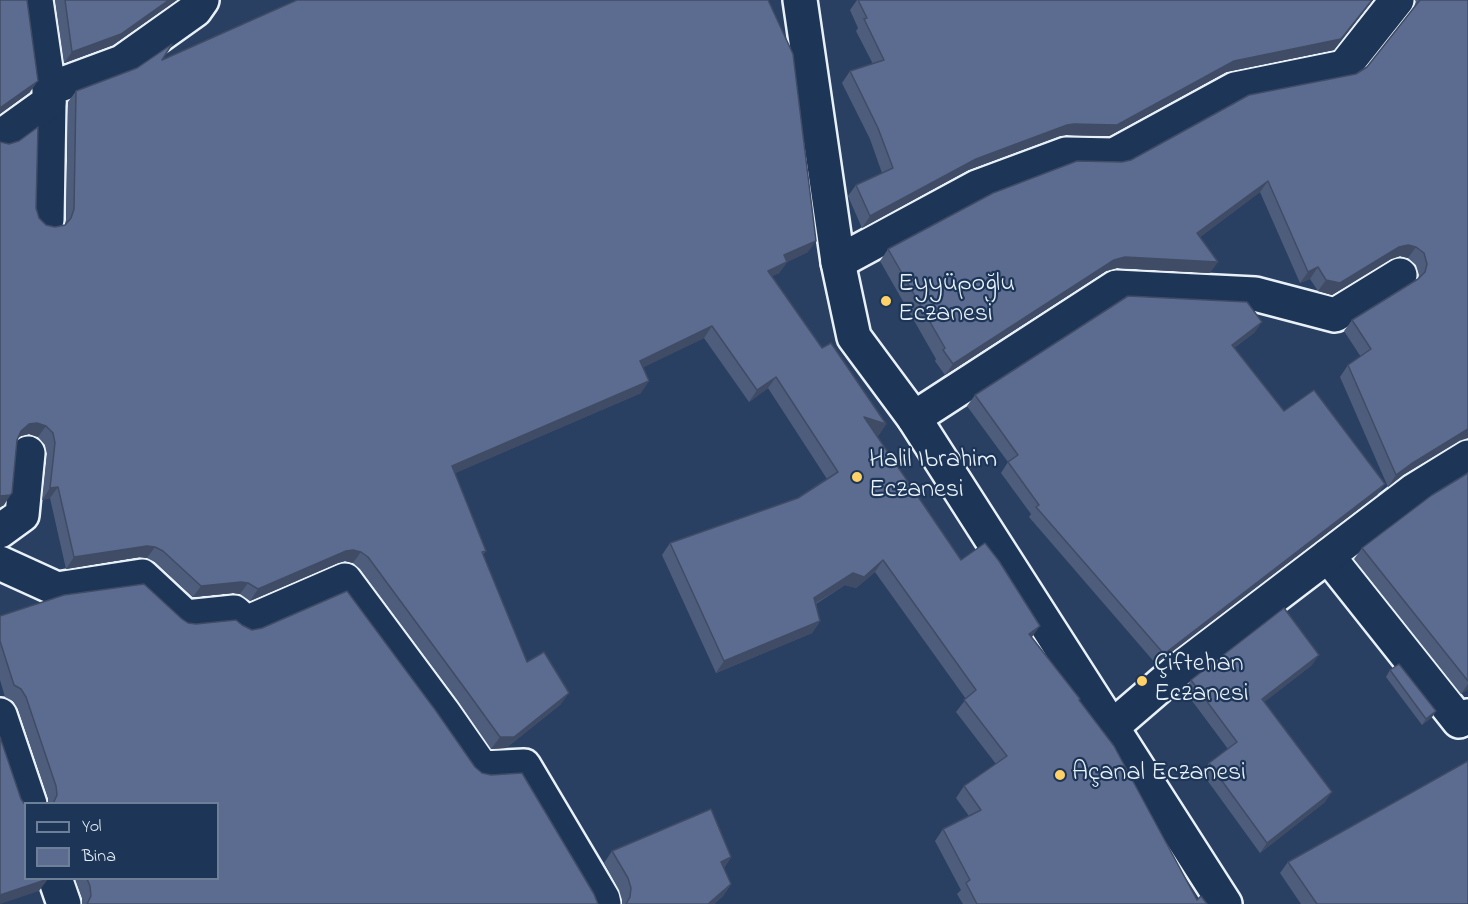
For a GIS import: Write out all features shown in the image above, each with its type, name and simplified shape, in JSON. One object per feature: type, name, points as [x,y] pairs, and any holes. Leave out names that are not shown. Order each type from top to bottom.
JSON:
[{"type":"street","points":[[36,0],[49,95],[47,220]]},
{"type":"street","points":[[0,136],[49,95],[122,62],[195,10],[202,0]]},
{"type":"street","points":[[800,0],[838,262],[854,337],[914,418],[1225,904]]},
{"type":"street","points":[[838,262],[977,187],[1066,154],[1114,155],[1235,89],[1344,67],[1397,0]]},
{"type":"street","points":[[914,418],[1116,287],[1255,294],[1335,315],[1400,275]]},
{"type":"street","points":[[0,531],[22,515],[28,453]]},
{"type":"street","points":[[1112,727],[1177,671],[1413,491],[1468,457]]},
{"type":"street","points":[[1328,556],[1460,721],[1468,717]]},
{"type":"street","points":[[0,563],[57,589],[142,576],[186,618],[234,612],[246,623],[345,580],[482,768],[524,766],[604,904]]},
{"type":"street","points":[[0,715],[29,802]]},
{"type":"street","points":[[56,880],[64,904]]},
{"type":"building","points":[[0,0],[27,0],[38,81],[0,108]]},
{"type":"building","points":[[65,0],[169,0],[121,34],[72,52]]},
{"type":"building","points":[[297,0],[768,0],[793,54],[816,241],[784,255],[787,262],[768,271],[822,348],[831,343],[886,424],[864,417],[961,560],[985,543],[999,561],[1040,626],[1029,634],[1114,746],[1197,900],[1201,896],[1207,904],[977,904],[966,883],[970,880],[943,829],[981,810],[964,786],[1007,756],[964,700],[976,690],[883,560],[864,577],[853,573],[814,598],[820,621],[724,661],[670,543],[798,498],[838,472],[776,377],[757,390],[712,326],[640,361],[649,381],[452,466],[486,551],[482,552],[527,662],[544,652],[569,693],[514,737],[500,737],[368,557],[361,552],[346,551],[258,589],[241,582],[201,586],[163,551],[155,547],[147,546],[74,557],[58,487],[50,488],[55,443],[53,433],[46,426],[37,423],[29,424],[21,431],[17,440],[12,493],[0,496],[0,142],[9,144],[19,141],[38,127],[36,208],[39,218],[46,225],[55,227],[65,225],[74,209],[76,91],[137,68],[172,44],[162,60]]},
{"type":"building","points":[[858,0],[1372,0],[1341,39],[1234,61],[1117,125],[1067,125],[976,159],[870,216],[856,185],[893,168],[878,128],[850,71],[884,60],[864,19],[867,18]]},
{"type":"building","points":[[1420,0],[1468,0],[1468,429],[1396,475],[1348,365],[1371,349],[1352,320],[1418,279],[1425,272],[1427,264],[1424,253],[1408,245],[1399,247],[1340,283],[1326,280],[1318,267],[1308,272],[1268,181],[1197,233],[1218,262],[1125,257],[1114,260],[953,364],[943,350],[945,348],[888,249],[993,193],[1077,161],[1122,162],[1131,160],[1249,95],[1356,74],[1367,67]]},
{"type":"building","points":[[1128,296],[1247,302],[1262,322],[1232,345],[1284,411],[1314,390],[1385,484],[1164,654],[1036,507],[1039,505],[1008,462],[1018,455],[975,395]]},
{"type":"building","points":[[1468,473],[1468,681],[1362,548],[1432,495]]},
{"type":"building","points":[[144,584],[188,623],[236,620],[252,630],[262,628],[347,591],[475,767],[482,773],[491,775],[522,773],[598,904],[87,904],[91,896],[87,880],[219,880],[219,802],[54,802],[57,795],[56,786],[26,697],[21,689],[14,685],[0,641],[0,616],[64,595]]},
{"type":"building","points":[[1284,608],[1319,655],[1262,699],[1332,792],[1267,843],[1209,763],[1237,742],[1191,680]]},
{"type":"building","points":[[1399,664],[1436,711],[1426,719],[1390,670]]},
{"type":"building","points":[[0,737],[24,803],[24,880],[45,880],[0,895]]},
{"type":"building","points":[[1468,761],[1468,904],[1317,904],[1288,862]]},
{"type":"building","points":[[711,809],[731,857],[721,862],[731,884],[708,904],[626,904],[631,888],[628,878],[612,851]]},
{"type":"place","name":"Eyyüpoğlu Eczanesi","points":[[886,301]]},
{"type":"place","name":"Halil Ibrahim Eczanesi","points":[[857,477]]},
{"type":"place","name":"Çiftehan Eczanesi","points":[[1142,681]]},
{"type":"place","name":"Açanal Eczanesi","points":[[1060,775]]}]
